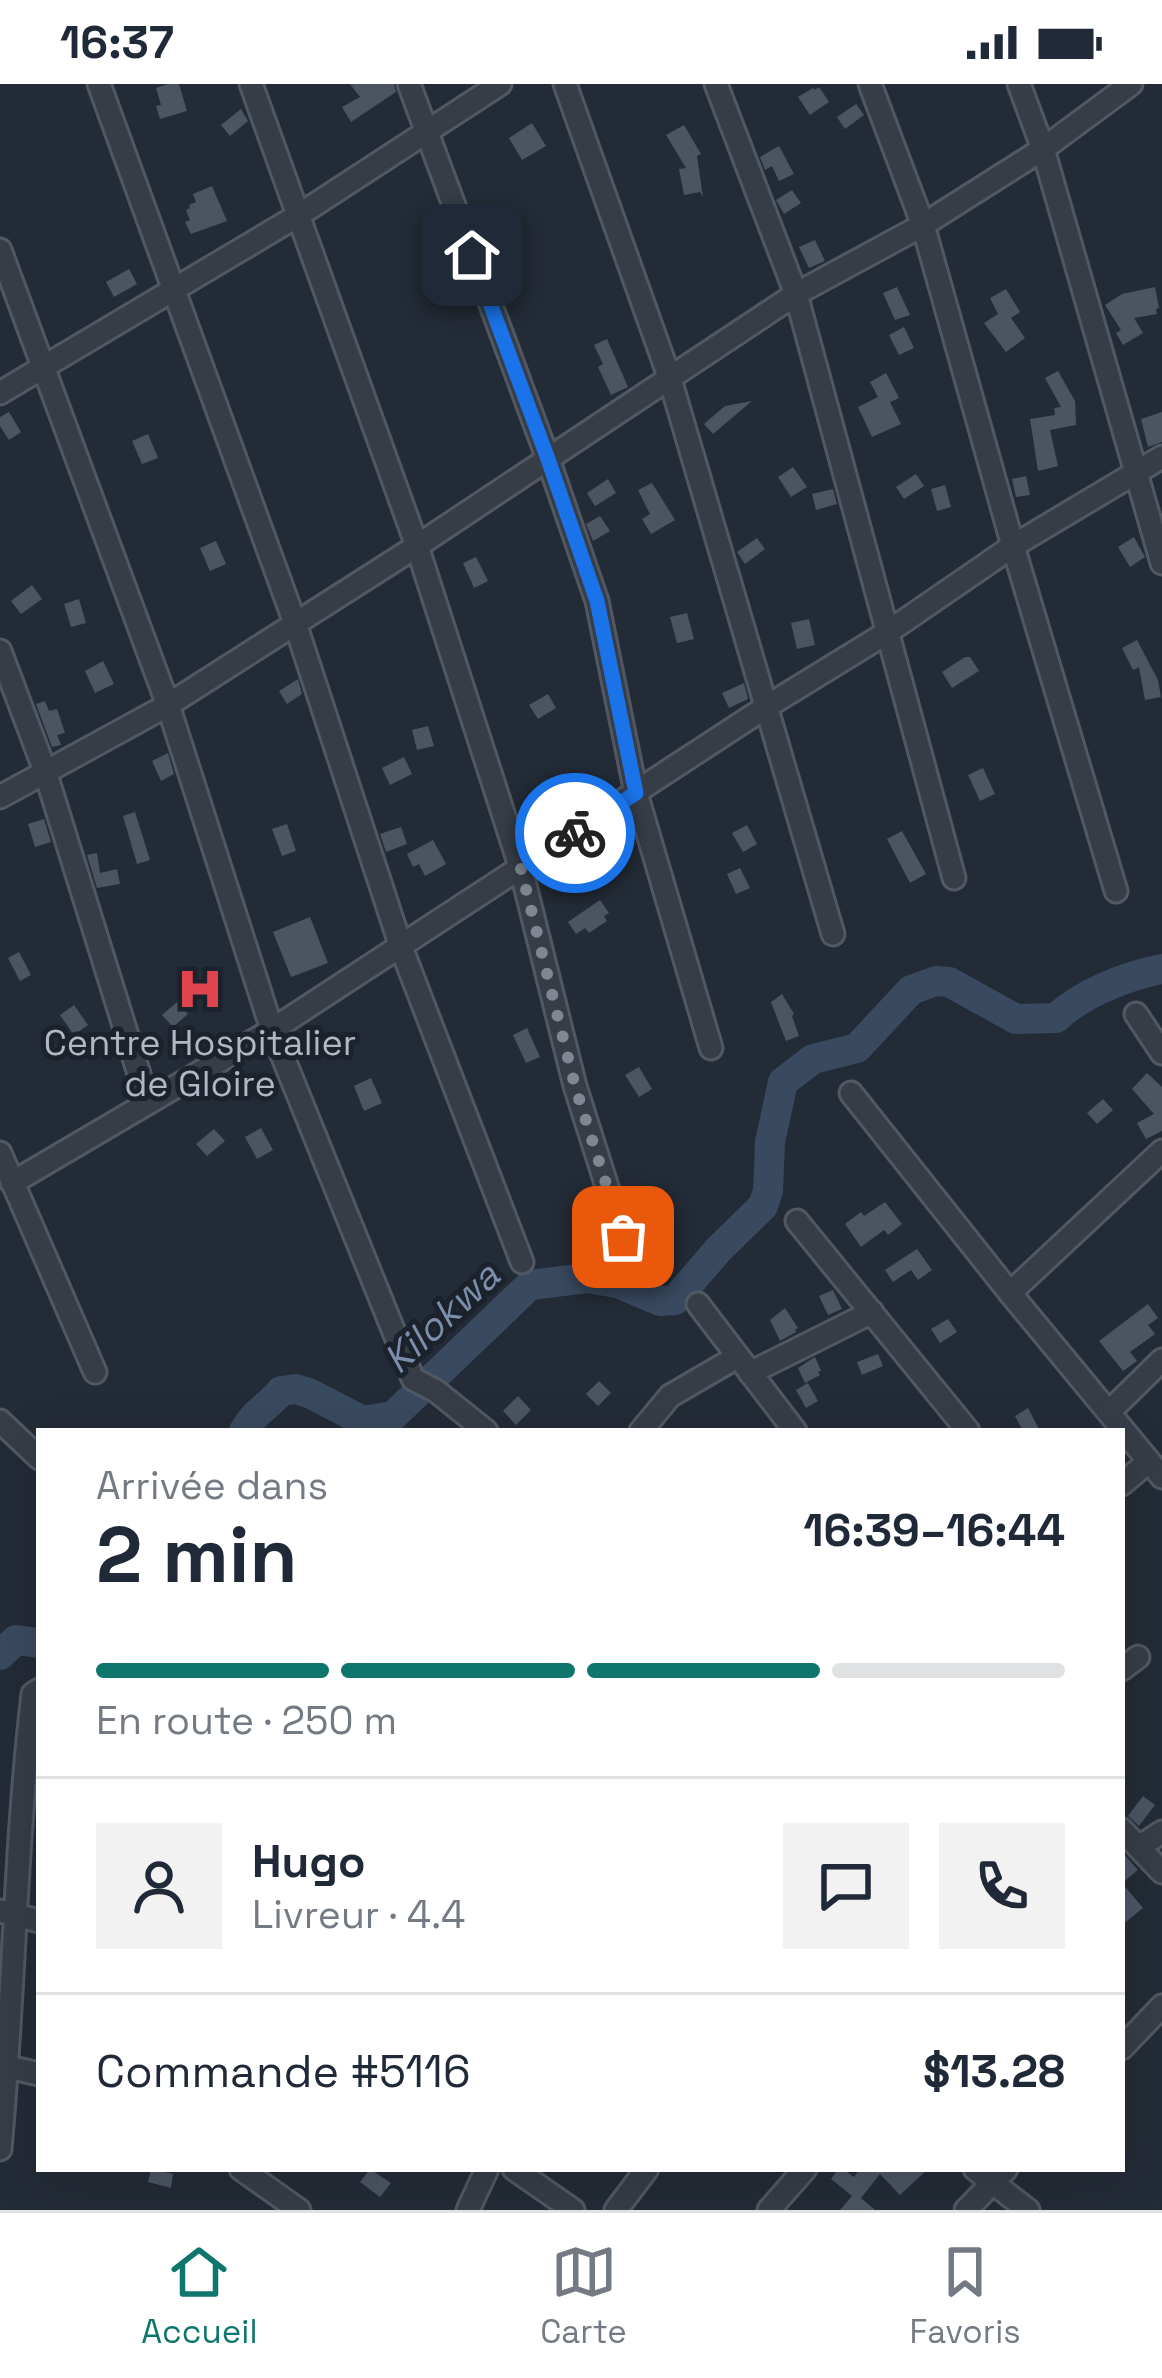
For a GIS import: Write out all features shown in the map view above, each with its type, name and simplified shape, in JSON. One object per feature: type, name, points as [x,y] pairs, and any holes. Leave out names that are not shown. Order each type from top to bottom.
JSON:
[{"type":"street","points":[[99,84],[295,623],[401,947],[522,1262]]},
{"type":"street","points":[[251,84],[417,546],[521,869],[575,1086],[623,1237]]},
{"type":"street","points":[[409,84],[597,601],[636,793],[711,1048]]},
{"type":"street","points":[[0,393],[298,215],[500,84]]},
{"type":"street","points":[[565,84],[670,379],[833,934]]},
{"type":"street","points":[[716,84],[796,294],[955,878]]},
{"type":"street","points":[[870,84],[923,225],[1116,891]]},
{"type":"street","points":[[1018,84],[1042,149],[1162,563]]},
{"type":"street","points":[[0,796],[169,705],[796,294],[923,225],[1042,149],[1131,84]]},
{"type":"street","points":[[0,250],[169,705],[272,1030],[412,1379],[436,1391],[482,1428]]},
{"type":"street","points":[[12,1183],[272,1030],[1013,547],[1162,457]]},
{"type":"street","points":[[0,651],[45,771],[148,1103]]},
{"type":"street","points":[[1136,1014],[1162,1053]]},
{"type":"street","points":[[851,1093],[1122,1428]]},
{"type":"street","points":[[1010,1293],[1162,1151]]},
{"type":"street","points":[[0,1153],[95,1372]]},
{"type":"street","points":[[797,1221],[966,1428]]},
{"type":"street","points":[[698,1304],[793,1428]]},
{"type":"street","points":[[643,1428],[670,1396],[872,1312]]},
{"type":"street","points":[[1109,1412],[1162,1360]]},
{"type":"street","points":[[0,1421],[36,1455]]},
{"type":"street","points":[[1125,1432],[1155,1470],[1125,1483]]},
{"type":"street","points":[[0,2149],[8,2067],[8,1912],[32,1771],[36,1692]]},
{"type":"street","points":[[1139,1847],[1162,1832]]},
{"type":"street","points":[[1125,1833],[1162,1872]]},
{"type":"street","points":[[1125,2045],[1162,2006]]},
{"type":"street","points":[[8,2067],[36,2073]]},
{"type":"street","points":[[245,2172],[299,2210]]},
{"type":"street","points":[[468,2210],[487,2172]]},
{"type":"street","points":[[518,2172],[573,2210]]},
{"type":"street","points":[[616,2210],[644,2172]]},
{"type":"street","points":[[769,2210],[802,2172]]},
{"type":"street","points":[[966,2210],[991,2174],[1028,2210]]},
{"type":"building","points":[[179,84],[187,111],[160,119],[156,88]]},
{"type":"building","points":[[350,84],[394,84],[396,92],[351,122],[342,107],[360,97]]},
{"type":"building","points":[[819,87],[829,102],[810,115],[798,97]]},
{"type":"building","points":[[856,104],[864,115],[845,129],[837,117]]},
{"type":"building","points":[[241,109],[248,121],[230,136],[221,125]]},
{"type":"building","points":[[532,123],[546,146],[522,160],[509,138]]},
{"type":"building","points":[[684,125],[701,154],[697,156],[703,197],[700,192],[684,195],[679,169],[686,168],[666,135]]},
{"type":"building","points":[[779,146],[794,174],[779,181],[772,166],[765,170],[760,157]]},
{"type":"building","points":[[212,186],[227,221],[191,234],[185,222],[190,220],[186,210],[196,202],[193,194]]},
{"type":"building","points":[[792,190],[801,203],[784,214],[776,200]]},
{"type":"building","points":[[815,240],[825,261],[809,268],[799,247]]},
{"type":"building","points":[[129,269],[137,284],[114,297],[106,282]]},
{"type":"building","points":[[897,287],[910,315],[895,320],[883,293]]},
{"type":"building","points":[[1155,287],[1157,314],[1134,318],[1143,333],[1123,345],[1116,333],[1121,330],[1105,305],[1122,294]]},
{"type":"building","points":[[1006,289],[1020,312],[1011,318],[1025,338],[1006,352],[984,323],[998,314],[990,298]]},
{"type":"building","points":[[904,327],[914,348],[899,355],[889,335]]},
{"type":"building","points":[[607,339],[628,387],[611,395],[594,345]]},
{"type":"building","points":[[1058,371],[1075,401],[1076,425],[1050,430],[1058,466],[1038,471],[1030,419],[1055,415],[1054,408],[1061,407],[1045,378]]},
{"type":"building","points":[[886,373],[899,398],[890,402],[901,424],[872,437],[858,407],[878,397],[870,382]]},
{"type":"building","points":[[752,401],[713,434],[704,424],[725,406]]},
{"type":"building","points":[[9,412],[21,432],[9,440],[0,417]]},
{"type":"building","points":[[1162,412],[1162,442],[1148,447],[1141,419]]},
{"type":"building","points":[[148,434],[158,458],[142,464],[132,441]]},
{"type":"building","points":[[793,467],[807,487],[791,497],[778,477]]},
{"type":"building","points":[[916,474],[924,486],[904,499],[896,487]]},
{"type":"building","points":[[1026,476],[1030,495],[1016,497],[1012,479]]},
{"type":"building","points":[[608,479],[616,493],[595,506],[587,493]]},
{"type":"building","points":[[652,483],[675,520],[651,534],[642,519],[650,514],[638,490]]},
{"type":"building","points":[[945,485],[951,507],[937,511],[931,489]]},
{"type":"building","points":[[833,489],[837,504],[816,510],[812,494]]},
{"type":"building","points":[[600,516],[610,531],[593,541],[586,524]]},
{"type":"building","points":[[1134,537],[1145,557],[1130,567],[1118,547]]},
{"type":"building","points":[[757,538],[765,549],[745,564],[737,552]]},
{"type":"building","points":[[216,541],[226,564],[210,571],[200,548]]},
{"type":"building","points":[[476,557],[488,581],[474,588],[463,563]]},
{"type":"building","points":[[32,585],[42,599],[21,614],[11,601]]},
{"type":"building","points":[[79,599],[86,623],[71,627],[64,604]]},
{"type":"building","points":[[687,613],[694,639],[677,643],[670,617]]},
{"type":"building","points":[[809,619],[815,645],[797,649],[791,623]]},
{"type":"building","points":[[1137,640],[1158,680],[1161,697],[1145,700],[1139,667],[1133,670],[1122,648]]},
{"type":"building","points":[[965,657],[979,671],[952,688],[942,672]]},
{"type":"building","points":[[103,661],[114,684],[95,693],[85,671]]},
{"type":"building","points":[[298,679],[302,694],[287,704],[279,691]]},
{"type":"building","points":[[744,683],[748,699],[729,708],[722,693]]},
{"type":"building","points":[[548,694],[556,708],[538,719],[529,705]]},
{"type":"building","points":[[45,701],[49,711],[57,709],[65,733],[57,735],[61,745],[52,747],[36,704]]},
{"type":"building","points":[[428,726],[434,746],[417,750],[412,730]]},
{"type":"building","points":[[168,753],[174,774],[161,781],[152,761]]},
{"type":"building","points":[[404,757],[412,774],[390,785],[382,768]]},
{"type":"building","points":[[983,768],[995,794],[980,801],[968,775]]},
{"type":"building","points":[[135,812],[150,860],[137,864],[123,816]]},
{"type":"building","points":[[44,819],[51,842],[35,847],[28,824]]},
{"type":"building","points":[[287,824],[296,851],[282,856],[272,829]]},
{"type":"building","points":[[747,825],[757,844],[743,852],[732,833]]},
{"type":"building","points":[[401,827],[407,844],[386,852],[380,834]]},
{"type":"building","points":[[902,831],[926,874],[910,883],[887,839]]},
{"type":"building","points":[[433,840],[446,864],[425,876],[407,854]]},
{"type":"building","points":[[97,853],[100,873],[117,869],[120,884],[97,888],[87,855]]},
{"type":"building","points":[[740,868],[750,888],[736,894],[727,874]]},
{"type":"building","points":[[600,900],[609,913],[604,916],[607,921],[589,933],[585,928],[576,934],[568,922]]},
{"type":"building","points":[[310,917],[328,963],[291,977],[273,932]]},
{"type":"building","points":[[19,952],[31,975],[20,981],[8,958]]},
{"type":"building","points":[[782,994],[794,1014],[799,1036],[786,1041],[771,1002]]},
{"type":"building","points":[[177,1002],[188,1014],[173,1027],[162,1015]]},
{"type":"building","points":[[74,1005],[88,1025],[74,1035],[60,1015]]},
{"type":"building","points":[[527,1028],[540,1057],[526,1063],[513,1035]]},
{"type":"building","points":[[639,1067],[652,1089],[639,1097],[625,1075]]},
{"type":"building","points":[[1147,1073],[1162,1087],[1162,1131],[1146,1139],[1137,1123],[1154,1114],[1132,1089]]},
{"type":"building","points":[[371,1078],[382,1103],[364,1111],[354,1086]]},
{"type":"building","points":[[1103,1099],[1113,1110],[1097,1124],[1087,1113]]},
{"type":"building","points":[[261,1128],[273,1150],[257,1159],[245,1137]]},
{"type":"building","points":[[214,1129],[225,1141],[207,1156],[196,1144]]},
{"type":"building","points":[[885,1202],[902,1224],[861,1247],[845,1224]]},
{"type":"building","points":[[917,1249],[932,1270],[918,1280],[911,1270],[893,1282],[885,1270]]},
{"type":"building","points":[[833,1290],[842,1309],[828,1315],[819,1296]]},
{"type":"building","points":[[1148,1304],[1158,1318],[1148,1325],[1155,1334],[1130,1352],[1137,1361],[1123,1371],[1099,1341]]},
{"type":"building","points":[[785,1308],[798,1328],[780,1341],[770,1320]]},
{"type":"building","points":[[948,1319],[957,1332],[940,1343],[931,1329]]},
{"type":"building","points":[[878,1354],[883,1366],[862,1375],[857,1362]]},
{"type":"building","points":[[815,1357],[820,1375],[805,1383],[798,1368]]},
{"type":"building","points":[[599,1381],[611,1393],[598,1406],[586,1394]]},
{"type":"building","points":[[808,1383],[818,1401],[806,1408],[796,1390]]},
{"type":"building","points":[[518,1396],[531,1410],[516,1425],[503,1411]]},
{"type":"building","points":[[1028,1408],[1038,1428],[1021,1428],[1015,1416]]},
{"type":"building","points":[[1143,1796],[1155,1805],[1139,1826],[1128,1816]]},
{"type":"building","points":[[1125,1855],[1138,1870],[1125,1881]]},
{"type":"building","points":[[1125,1887],[1143,1908],[1125,1923]]},
{"type":"building","points":[[150,2172],[173,2174],[171,2188],[148,2182]]},
{"type":"building","points":[[368,2172],[374,2172],[391,2183],[380,2197],[360,2182]]},
{"type":"building","points":[[836,2172],[854,2177],[858,2172],[925,2172],[900,2195],[880,2174],[861,2198],[875,2210],[840,2210],[852,2196],[831,2179]]},
{"type":"waterway","name":"Kilokwa","points":[[246,1428],[281,1391],[296,1389],[363,1421],[393,1416],[530,1285],[587,1278],[617,1283],[660,1301],[675,1300],[763,1206],[783,1082],[813,1059],[857,1048],[911,990],[936,981],[949,982],[1016,1019],[1056,1018],[1106,987],[1162,969]]},
{"type":"waterway","name":"Kilokwa","points":[[0,1655],[16,1640],[36,1643]]},
{"type":"way so far","points":[[575,833],[521,869],[575,1086],[623,1237]]},
{"type":"place","name":"Centre Hospitalier de Gloire","points":[[200,989]]},
{"type":"route","points":[[472,255],[597,601],[636,793],[575,833]]}]
